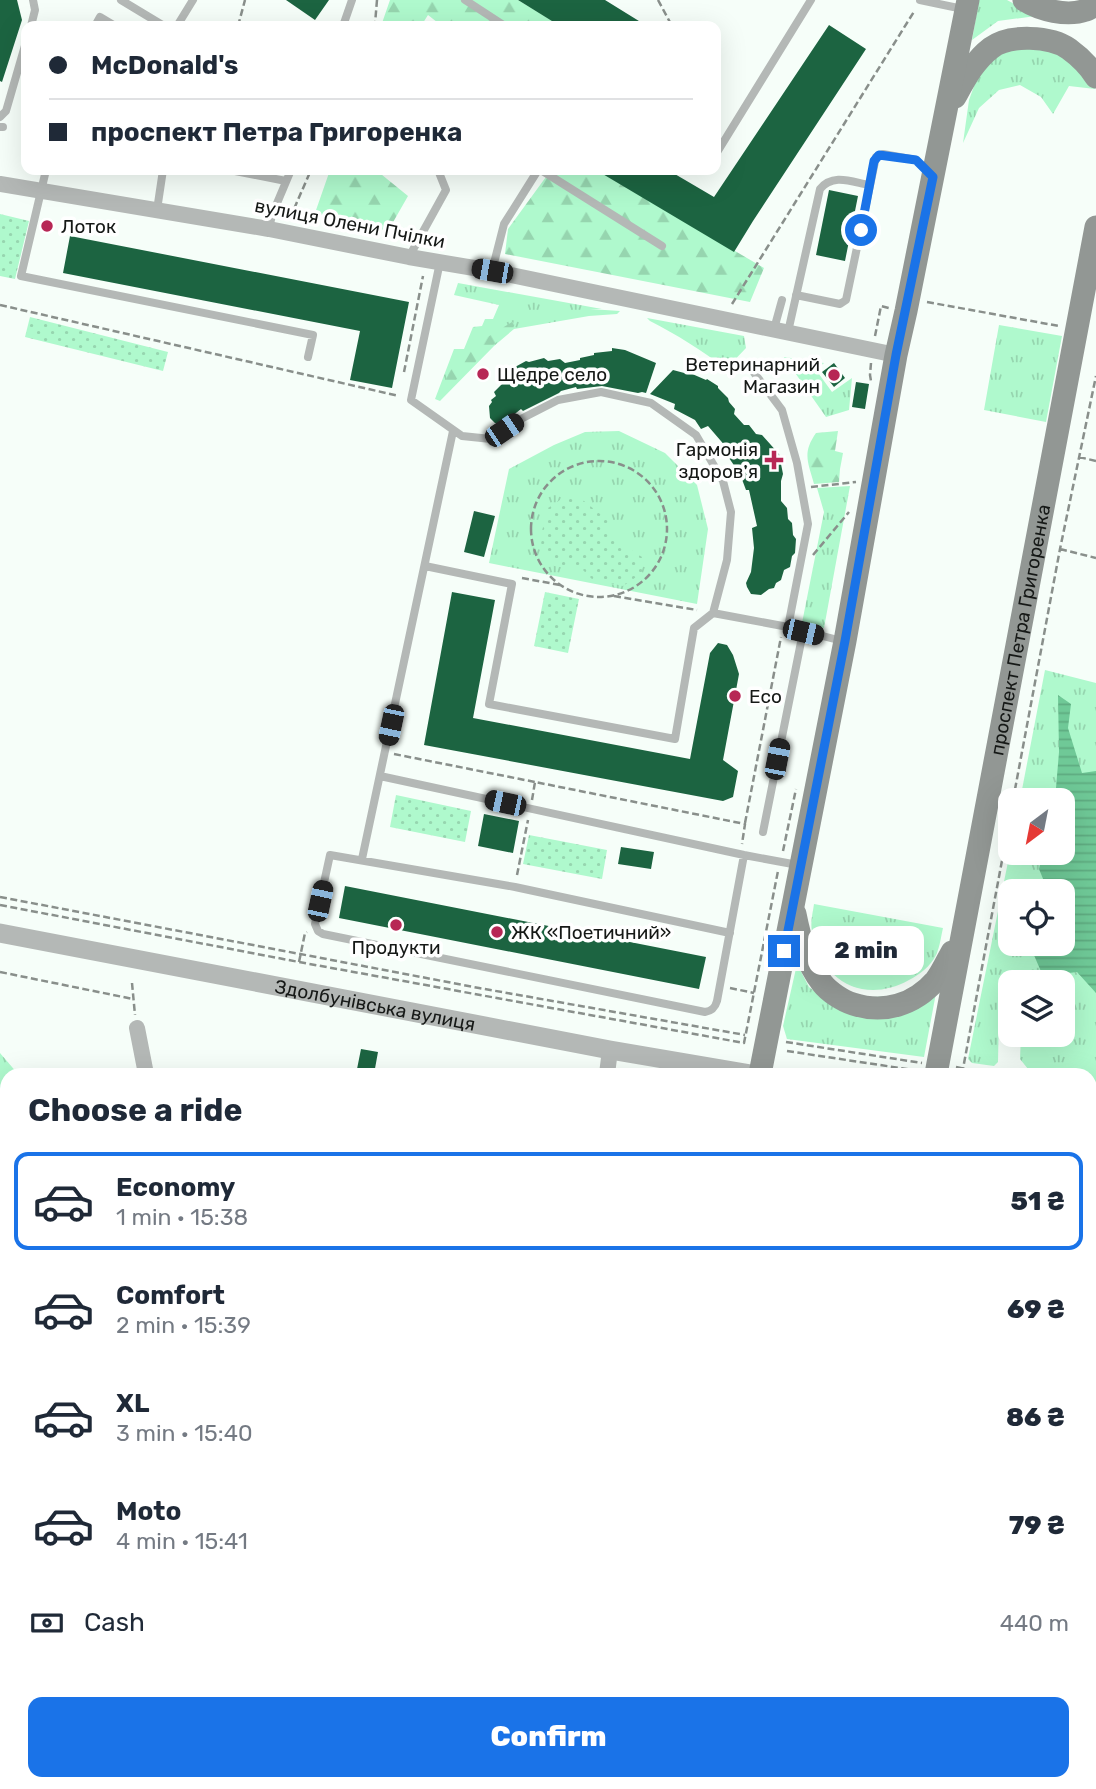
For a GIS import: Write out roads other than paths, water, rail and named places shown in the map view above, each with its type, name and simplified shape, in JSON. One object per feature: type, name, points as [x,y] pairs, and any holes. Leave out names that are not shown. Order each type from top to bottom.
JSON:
[{"type":"main road","points":[[1024,0],[1034,6],[1061,13],[1086,11],[1096,4]]},
{"type":"main road","points":[[759,1068],[755,1041],[793,907],[845,641],[896,355],[967,5]]},
{"type":"main road","points":[[947,110],[974,65],[993,46],[1017,38],[1042,40],[1067,48],[1090,68],[1096,77]]},
{"type":"main road","name":"проспект Петра Григоренка","points":[[937,1068],[1096,227]]},
{"type":"main road","points":[[793,907],[800,942],[824,986],[846,1002],[864,1008],[883,1009],[913,1000],[936,979],[961,937]]},
{"type":"street","name":"вулиця Олени Пчілки","points":[[0,184],[269,229],[492,271],[896,355]]},
{"type":"street","name":"Здолбунівська вулиця","points":[[0,933],[716,1068]]},
{"type":"street","points":[[136,1028],[145,1068]]},
{"type":"street","points":[[608,1068],[610,1050]]},
{"type":"lane","points":[[33,0],[36,10],[33,21]]},
{"type":"lane","points":[[121,0],[156,21]]},
{"type":"lane","points":[[181,0],[185,13]]},
{"type":"lane","points":[[180,21],[193,0]]},
{"type":"lane","points":[[345,21],[352,0]]},
{"type":"lane","points":[[465,0],[497,21]]},
{"type":"lane","points":[[721,147],[811,0]]},
{"type":"lane","points":[[921,0],[967,5]]},
{"type":"lane","points":[[0,117],[6,111],[21,59]]},
{"type":"lane","points":[[796,295],[840,304],[846,300],[874,161],[879,155],[916,160],[939,147]]},
{"type":"lane","points":[[916,160],[933,177]]},
{"type":"lane","points":[[45,175],[21,276],[313,335],[308,358]]},
{"type":"lane","points":[[157,210],[162,175]]},
{"type":"lane","points":[[255,175],[286,181]]},
{"type":"lane","points":[[269,229],[289,175]]},
{"type":"lane","points":[[409,257],[446,190],[440,175]]},
{"type":"lane","points":[[492,271],[504,224],[536,175]]},
{"type":"lane","points":[[547,175],[662,246]]},
{"type":"lane","points":[[781,330],[796,295],[820,189],[825,183],[835,179],[869,185]]},
{"type":"lane","points":[[425,566],[512,584],[489,704],[675,739],[694,628],[713,613],[727,560],[731,512],[723,481],[695,435],[651,403],[601,392],[558,400],[517,421],[491,439],[462,436],[411,400],[440,262]]},
{"type":"lane","points":[[781,330],[782,300]]},
{"type":"lane","points":[[749,366],[782,410],[797,463],[808,524],[786,627]]},
{"type":"lane","points":[[362,859],[453,431]]},
{"type":"lane","points":[[713,613],[845,641]]},
{"type":"lane","points":[[763,831],[803,632]]},
{"type":"lane","points":[[380,776],[801,865]]},
{"type":"lane","points":[[730,933],[515,887],[330,855],[315,924],[318,932],[323,934],[705,1012],[715,1007],[720,987],[730,933],[744,855]]},
{"type":"place","name":"Лоток","points":[[47,226]]},
{"type":"place","name":"Щедре село","points":[[483,374]]},
{"type":"place","name":"Ветеринарний Магазин","points":[[834,375]]},
{"type":"place","name":"Гармонія здоров'я","points":[[774,460]]},
{"type":"place","name":"Eco","points":[[735,696]]},
{"type":"place","name":"Продукти","points":[[396,925]]},
{"type":"place","name":"ЖК «Поетичний»","points":[[497,932]]}]
